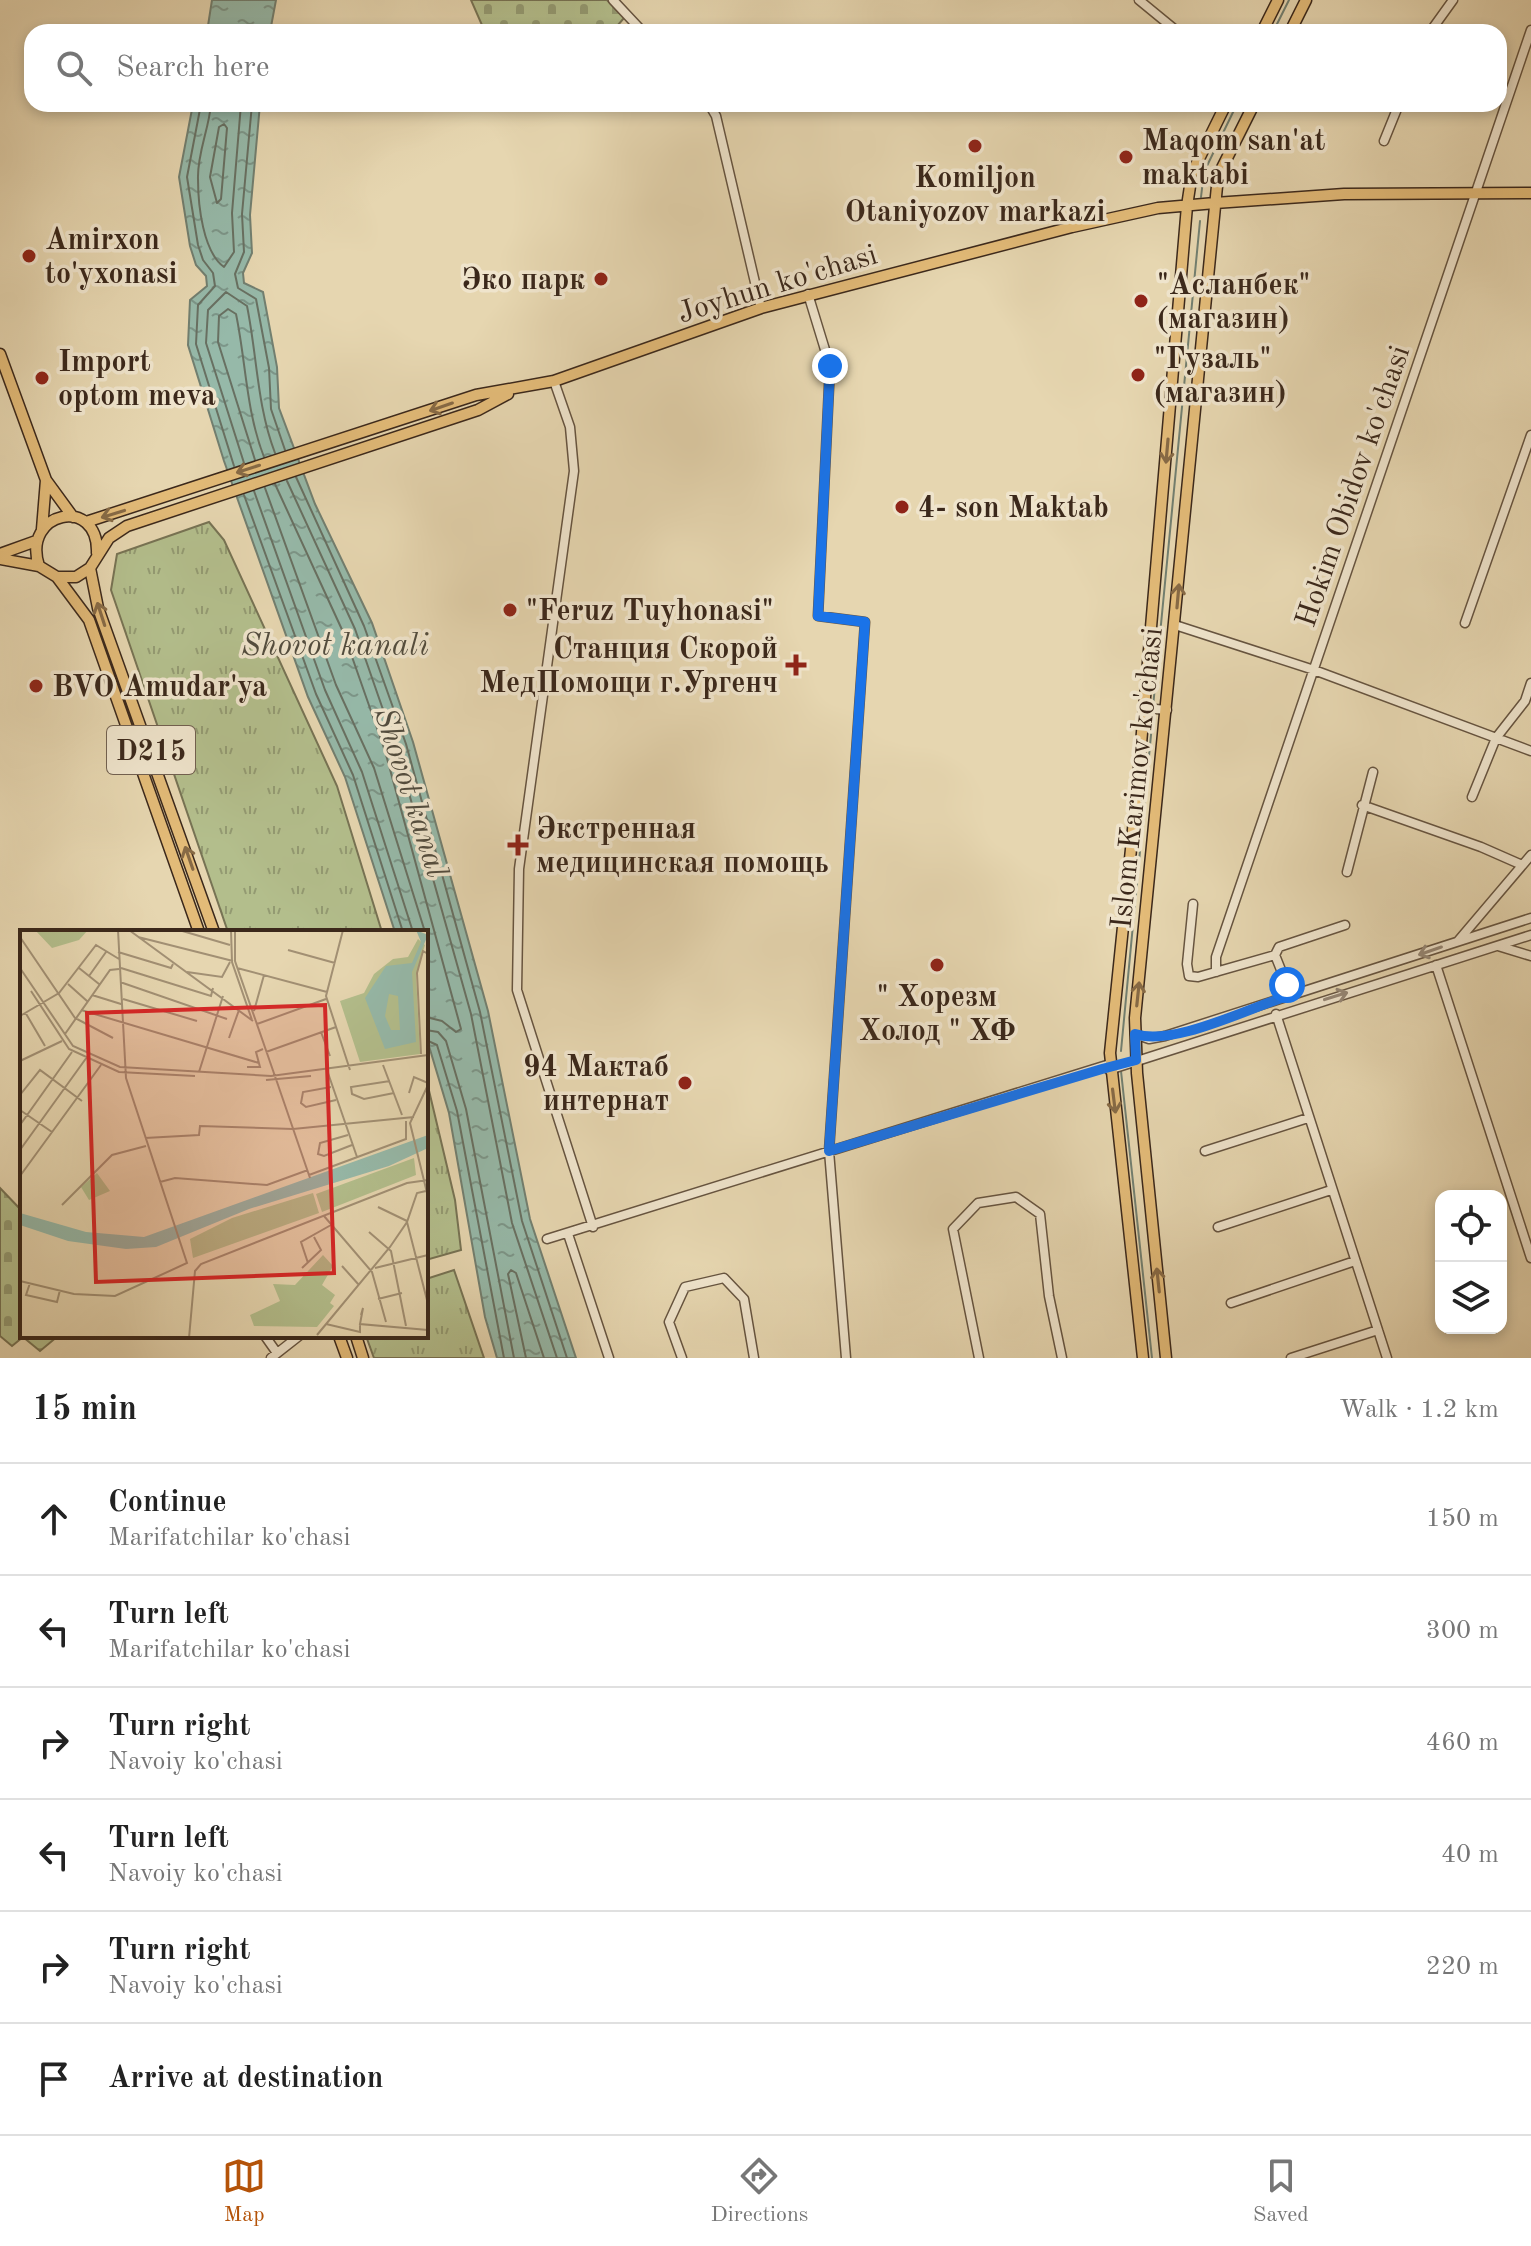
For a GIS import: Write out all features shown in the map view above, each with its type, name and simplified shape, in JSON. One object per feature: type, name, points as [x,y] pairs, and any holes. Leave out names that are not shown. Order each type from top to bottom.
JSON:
[{"type":"main road","points":[[1266,24],[1278,0]]},
{"type":"main road","points":[[1294,24],[1306,0]]},
{"type":"main road","name":"Islom Karimov ko'chasi","points":[[1143,1358],[1107,1068],[1144,708],[1187,206],[1192,173],[1222,112]]},
{"type":"main road","name":"Islom Karimov ko'chasi","points":[[1166,1358],[1135,1034],[1218,176],[1250,112]]},
{"type":"main road","name":"Joyhun ko'chasi","points":[[86,522],[476,395],[554,381],[761,308],[1072,227],[1158,208],[1215,203],[1344,194],[1531,193]]},
{"type":"main road","points":[[0,354],[46,480],[73,517]]},
{"type":"main road","name":"Joyhun ko'chasi","points":[[97,553],[109,538],[127,526],[478,410],[517,389]]},
{"type":"main road","points":[[39,566],[36,541],[42,529],[46,480]]},
{"type":"main road","points":[[42,529],[56,518],[73,517],[86,522],[95,535],[97,553],[90,568],[76,577],[57,577]]},
{"type":"main road","name":"D215","points":[[0,557],[36,541]]},
{"type":"main road","name":"D215","points":[[0,557],[39,566],[57,577],[89,620],[198,930]]},
{"type":"main road","name":"D215","points":[[90,568],[98,608],[133,697],[213,930]]},
{"type":"main road","points":[[119,702],[133,697]]},
{"type":"main road","points":[[340,1338],[347,1358]]},
{"type":"main road","points":[[357,1338],[363,1358]]},
{"type":"street","points":[[613,0],[636,24]]},
{"type":"street","points":[[1139,0],[1168,24]]},
{"type":"street","points":[[1436,24],[1453,0]]},
{"type":"street","name":"Hokim Obidov ko'chasi","points":[[1507,104],[1531,30]]},
{"type":"street","points":[[714,112],[761,308]]},
{"type":"street","points":[[1384,141],[1396,112]]},
{"type":"street","name":"Hokim Obidov ko'chasi","points":[[1216,972],[1216,957],[1504,112]]},
{"type":"street","points":[[808,294],[830,366],[818,616],[865,622],[829,1151],[846,1358]]},
{"type":"street","points":[[554,381],[570,427],[574,471],[519,869],[517,990],[593,1227]]},
{"type":"street","points":[[1465,623],[1531,435]]},
{"type":"street","points":[[1175,625],[1314,670],[1531,751]]},
{"type":"street","points":[[1472,797],[1496,738],[1525,701],[1531,683]]},
{"type":"street","points":[[1144,708],[1167,710]]},
{"type":"street","points":[[1347,872],[1373,772]]},
{"type":"street","points":[[1362,805],[1481,847],[1522,865]]},
{"type":"street","points":[[1457,942],[1531,855]]},
{"type":"street","points":[[1193,904],[1187,964],[1189,976],[1198,977],[1275,955],[1279,947],[1345,925]]},
{"type":"street","points":[[1135,1034],[1149,1039],[1165,1036],[1531,918]]},
{"type":"street","points":[[547,1239],[1136,1060],[1531,935]]},
{"type":"street","points":[[1498,946],[1531,956]]},
{"type":"street","points":[[1275,955],[1291,995]]},
{"type":"street","points":[[1436,965],[1531,1258]]},
{"type":"street","points":[[1276,1014],[1387,1358]]},
{"type":"street","points":[[1205,1151],[1308,1118]]},
{"type":"street","points":[[1218,1227],[1331,1190]]},
{"type":"street","points":[[979,1358],[953,1229],[978,1203],[1016,1197],[1040,1214],[1049,1296],[1062,1358]]},
{"type":"street","points":[[568,1234],[609,1358]]},
{"type":"street","points":[[1231,1303],[1355,1261]]},
{"type":"street","points":[[682,1358],[669,1322],[685,1287],[724,1278],[744,1299],[754,1358]]},
{"type":"street","points":[[1291,1358],[1378,1330]]},
{"type":"street","points":[[274,1356],[296,1338]]},
{"type":"green space","points":[[471,0],[607,0],[624,18],[619,24],[482,24]]},
{"type":"green space","points":[[209,522],[224,540],[337,786],[381,930],[227,930],[111,590],[117,554]]},
{"type":"green space","points":[[428,1086],[455,1200],[461,1250],[428,1259]]},
{"type":"green space","points":[[0,1188],[20,1209],[22,1338],[12,1346],[0,1336]]},
{"type":"green space","points":[[454,1270],[484,1358],[374,1358],[367,1338],[428,1338],[428,1278]]},
{"type":"green space","points":[[24,1338],[56,1338],[40,1351]]},
{"type":"water","points":[[212,0],[276,0],[272,24],[208,24]]},
{"type":"water","name":"Shovot kanali","points":[[191,112],[259,112],[250,215],[252,253],[243,273],[244,283],[263,292],[277,367],[279,408],[315,504],[372,623],[413,742],[488,1011],[530,1219],[576,1358],[497,1358],[485,1317],[449,1113],[428,1043],[428,930],[394,930],[345,777],[308,697],[224,461],[188,345],[190,300],[207,286],[206,276],[196,265],[190,246],[179,177]]},
{"type":"waterway","points":[[1277,24],[1289,0]]},
{"type":"waterway","points":[[1201,197],[1204,172],[1233,112]]},
{"type":"waterway","points":[[1153,707],[1200,221]]},
{"type":"waterway","points":[[1121,1051],[1153,714]]},
{"type":"waterway","points":[[1121,1071],[1152,1358]]},
{"type":"place","name":"Komiljon Otaniyozov markazi","points":[[975,146]]},
{"type":"place","name":"Maqom san'at maktabi","points":[[1126,157]]},
{"type":"place","name":"Amirxon to'yxonasi","points":[[29,256]]},
{"type":"place","name":"Эко парк","points":[[601,279]]},
{"type":"place","name":"\"Асланбек\" (магазин)","points":[[1141,301]]},
{"type":"place","name":"\"Гузаль\" (магазин)","points":[[1138,375]]},
{"type":"place","name":"Import optom meva","points":[[42,378]]},
{"type":"place","name":"4- son Maktab","points":[[902,507]]},
{"type":"place","name":"\"Feruz Tuyhonasi\"","points":[[510,610]]},
{"type":"place","name":"Станция Скорой МедПомощи г.Ургенч","points":[[796,665]]},
{"type":"place","name":"BVO Amudar'ya","points":[[36,686]]},
{"type":"place","name":"Экстренная медицинская помощь","points":[[518,845]]},
{"type":"place","name":"\" Хорезм Холод \" ХФ","points":[[937,965]]},
{"type":"place","name":"94 Мактаб интернат","points":[[685,1083]]},
{"type":"route","points":[[830,366],[818,616],[865,622],[829,1151],[1102,1069],[1111,1070],[1136,1060],[1135,1034],[1156,1038],[1219,1019],[1291,995],[1287,985]]},
{"type":"water label","name":"Shovot kanal","points":[[412,792]]}]
